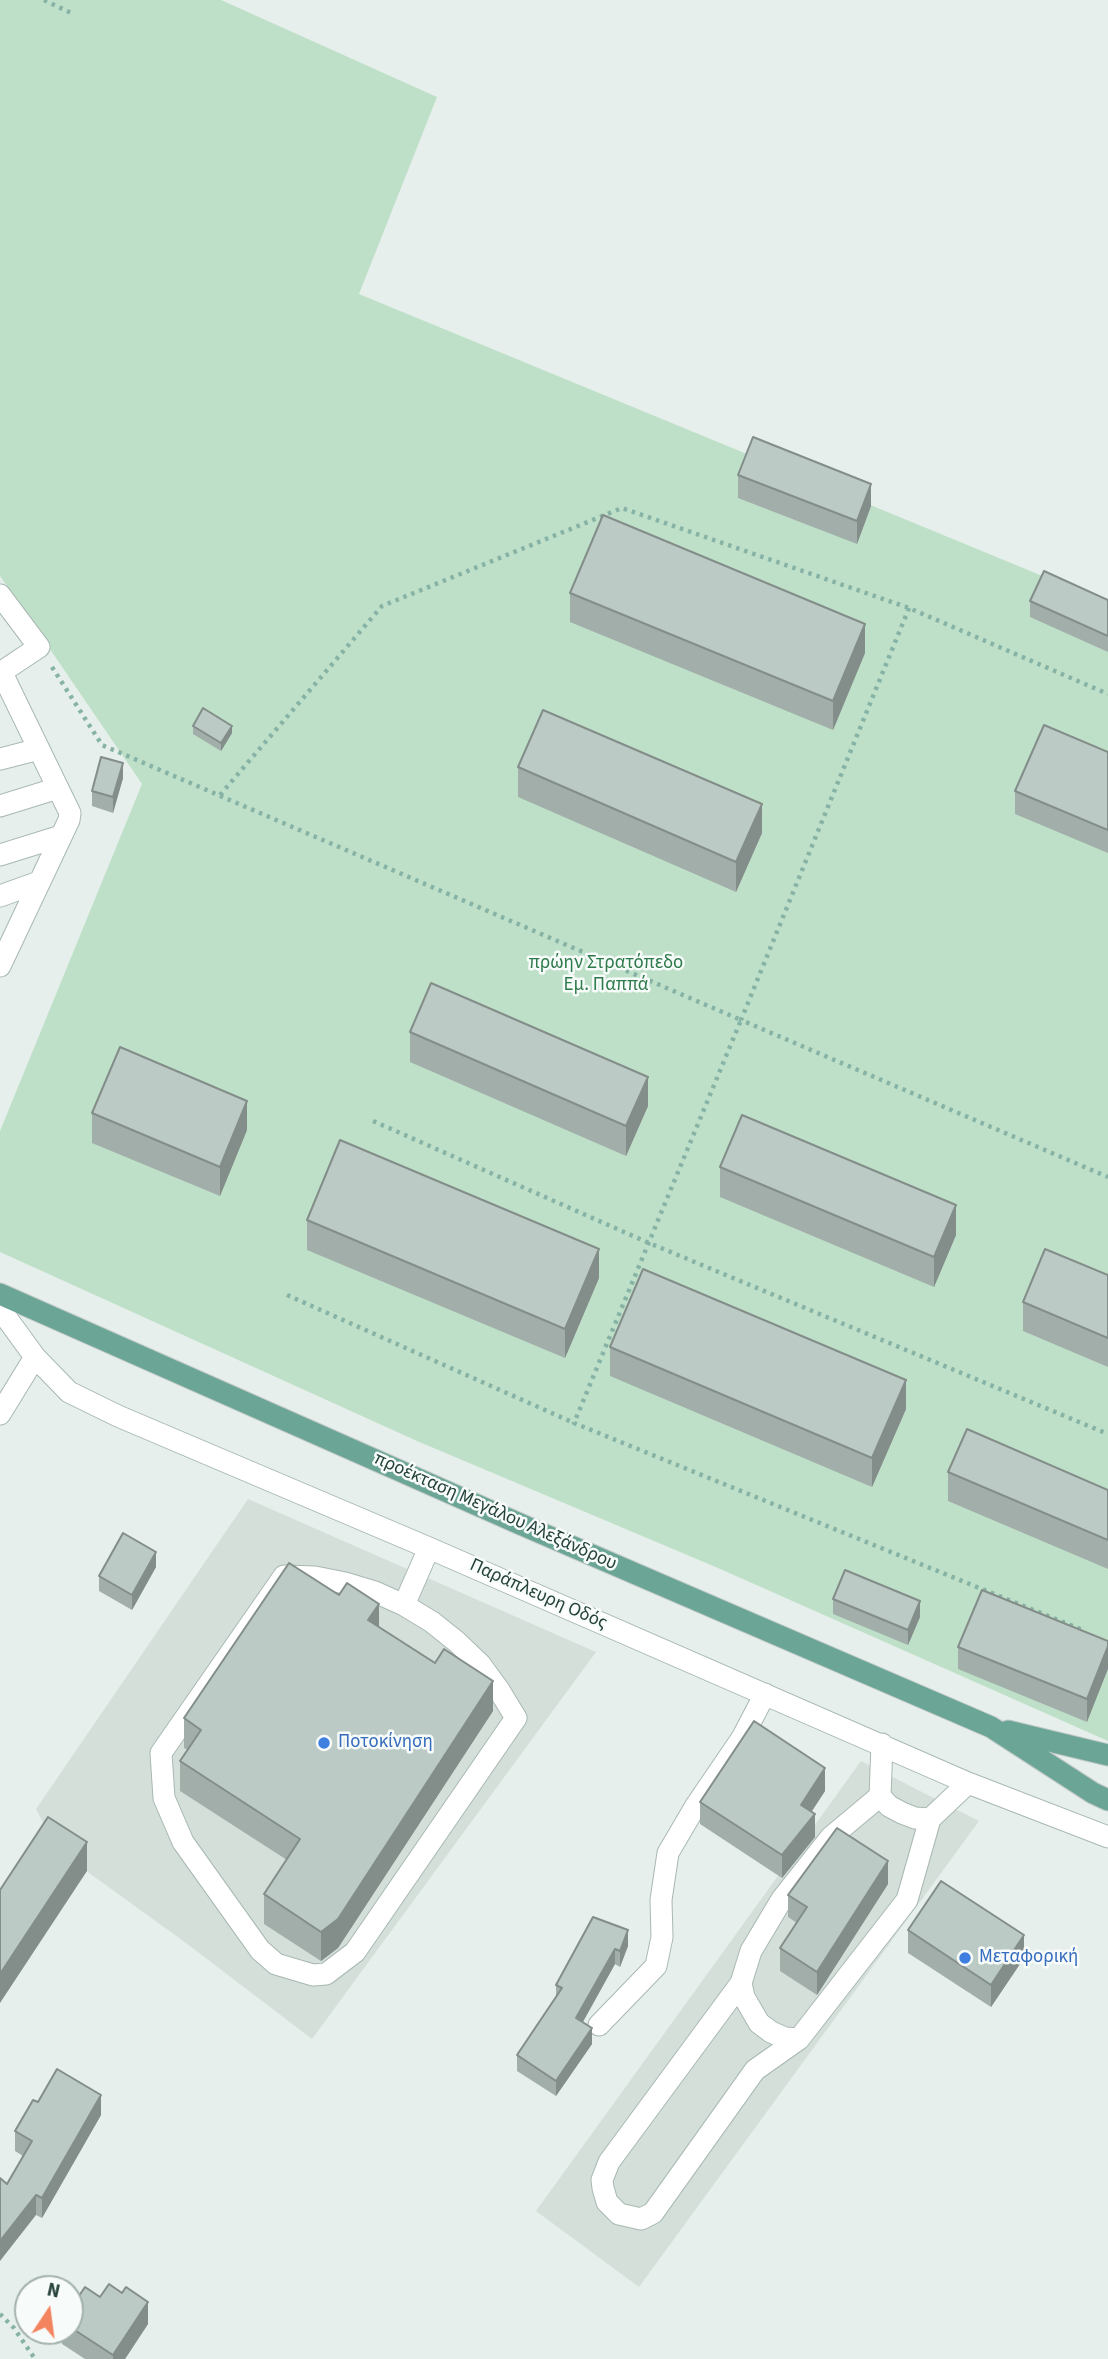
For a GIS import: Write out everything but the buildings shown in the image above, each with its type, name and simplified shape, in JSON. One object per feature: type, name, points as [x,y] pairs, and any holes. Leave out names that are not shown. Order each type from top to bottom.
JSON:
[{"type":"main road","name":"προέκταση Μεγάλου Αλεξάνδρου","points":[[0,1294],[520,1524],[991,1727],[1108,1800]]},
{"type":"main road","name":"προέκταση Μεγάλου Αλεξάνδρου","points":[[991,1727],[1108,1755]]},
{"type":"street","points":[[0,595],[39,647],[1,673],[70,813],[0,966]]},
{"type":"street","points":[[0,759],[39,748]]},
{"type":"street","points":[[0,806],[58,788]]},
{"type":"street","points":[[0,855],[61,836]]},
{"type":"street","points":[[0,896],[39,882]]},
{"type":"street","name":"Παράπλευρη Οδός","points":[[0,1309],[35,1357],[69,1392],[118,1416],[968,1783],[1108,1837]]},
{"type":"street","points":[[0,1414],[35,1357]]},
{"type":"street","points":[[404,1605],[429,1548]]},
{"type":"street","points":[[284,1576],[315,1577],[345,1583],[404,1605],[432,1622],[472,1657],[499,1690],[516,1718],[355,1952],[326,1974],[313,1975],[287,1968],[276,1964],[260,1950],[183,1842],[164,1798],[161,1753],[284,1576]]},
{"type":"street","points":[[598,2025],[656,1966],[662,1937],[661,1900],[668,1853],[695,1807],[742,1738],[765,1694]]},
{"type":"street","points":[[882,1744],[880,1796],[831,1837],[782,1899],[751,1951],[741,1983],[609,2162],[603,2188],[607,2202],[613,2209],[640,2219],[653,2213],[755,2070],[799,2039],[907,1900],[930,1819],[968,1783]]},
{"type":"street","points":[[880,1796],[902,1813],[930,1819]]},
{"type":"street","points":[[741,1983],[750,2011],[759,2022],[785,2039],[799,2039]]},
{"type":"path","points":[[44,0],[71,13]]},
{"type":"path","points":[[220,795],[382,606],[622,508],[909,608],[1108,694]]},
{"type":"path","points":[[574,1423],[909,608]]},
{"type":"path","points":[[39,647],[102,745],[1108,1177]]},
{"type":"path","points":[[373,1121],[649,1242],[1108,1434]]},
{"type":"path","points":[[287,1295],[574,1423],[1095,1636]]},
{"type":"path","points":[[0,2314],[14,2328],[35,2359]]},
{"type":"shaded area","points":[[248,1499],[596,1652],[312,2039],[78,1865],[48,1832],[36,1809]]},
{"type":"shaded area","points":[[861,1761],[979,1821],[639,2287],[536,2211]]},
{"type":"green space","name":"πρώην Στρατόπεδο Εμ. Παππά","points":[[0,0],[221,0],[437,97],[359,294],[1108,603],[1108,1741],[718,1568],[417,1441],[0,1252],[0,1131],[142,784],[0,576]]},
{"type":"place","name":"Ποτοκίνηση","points":[[324,1743]]},
{"type":"place","name":"Μεταφορική","points":[[965,1958]]}]
